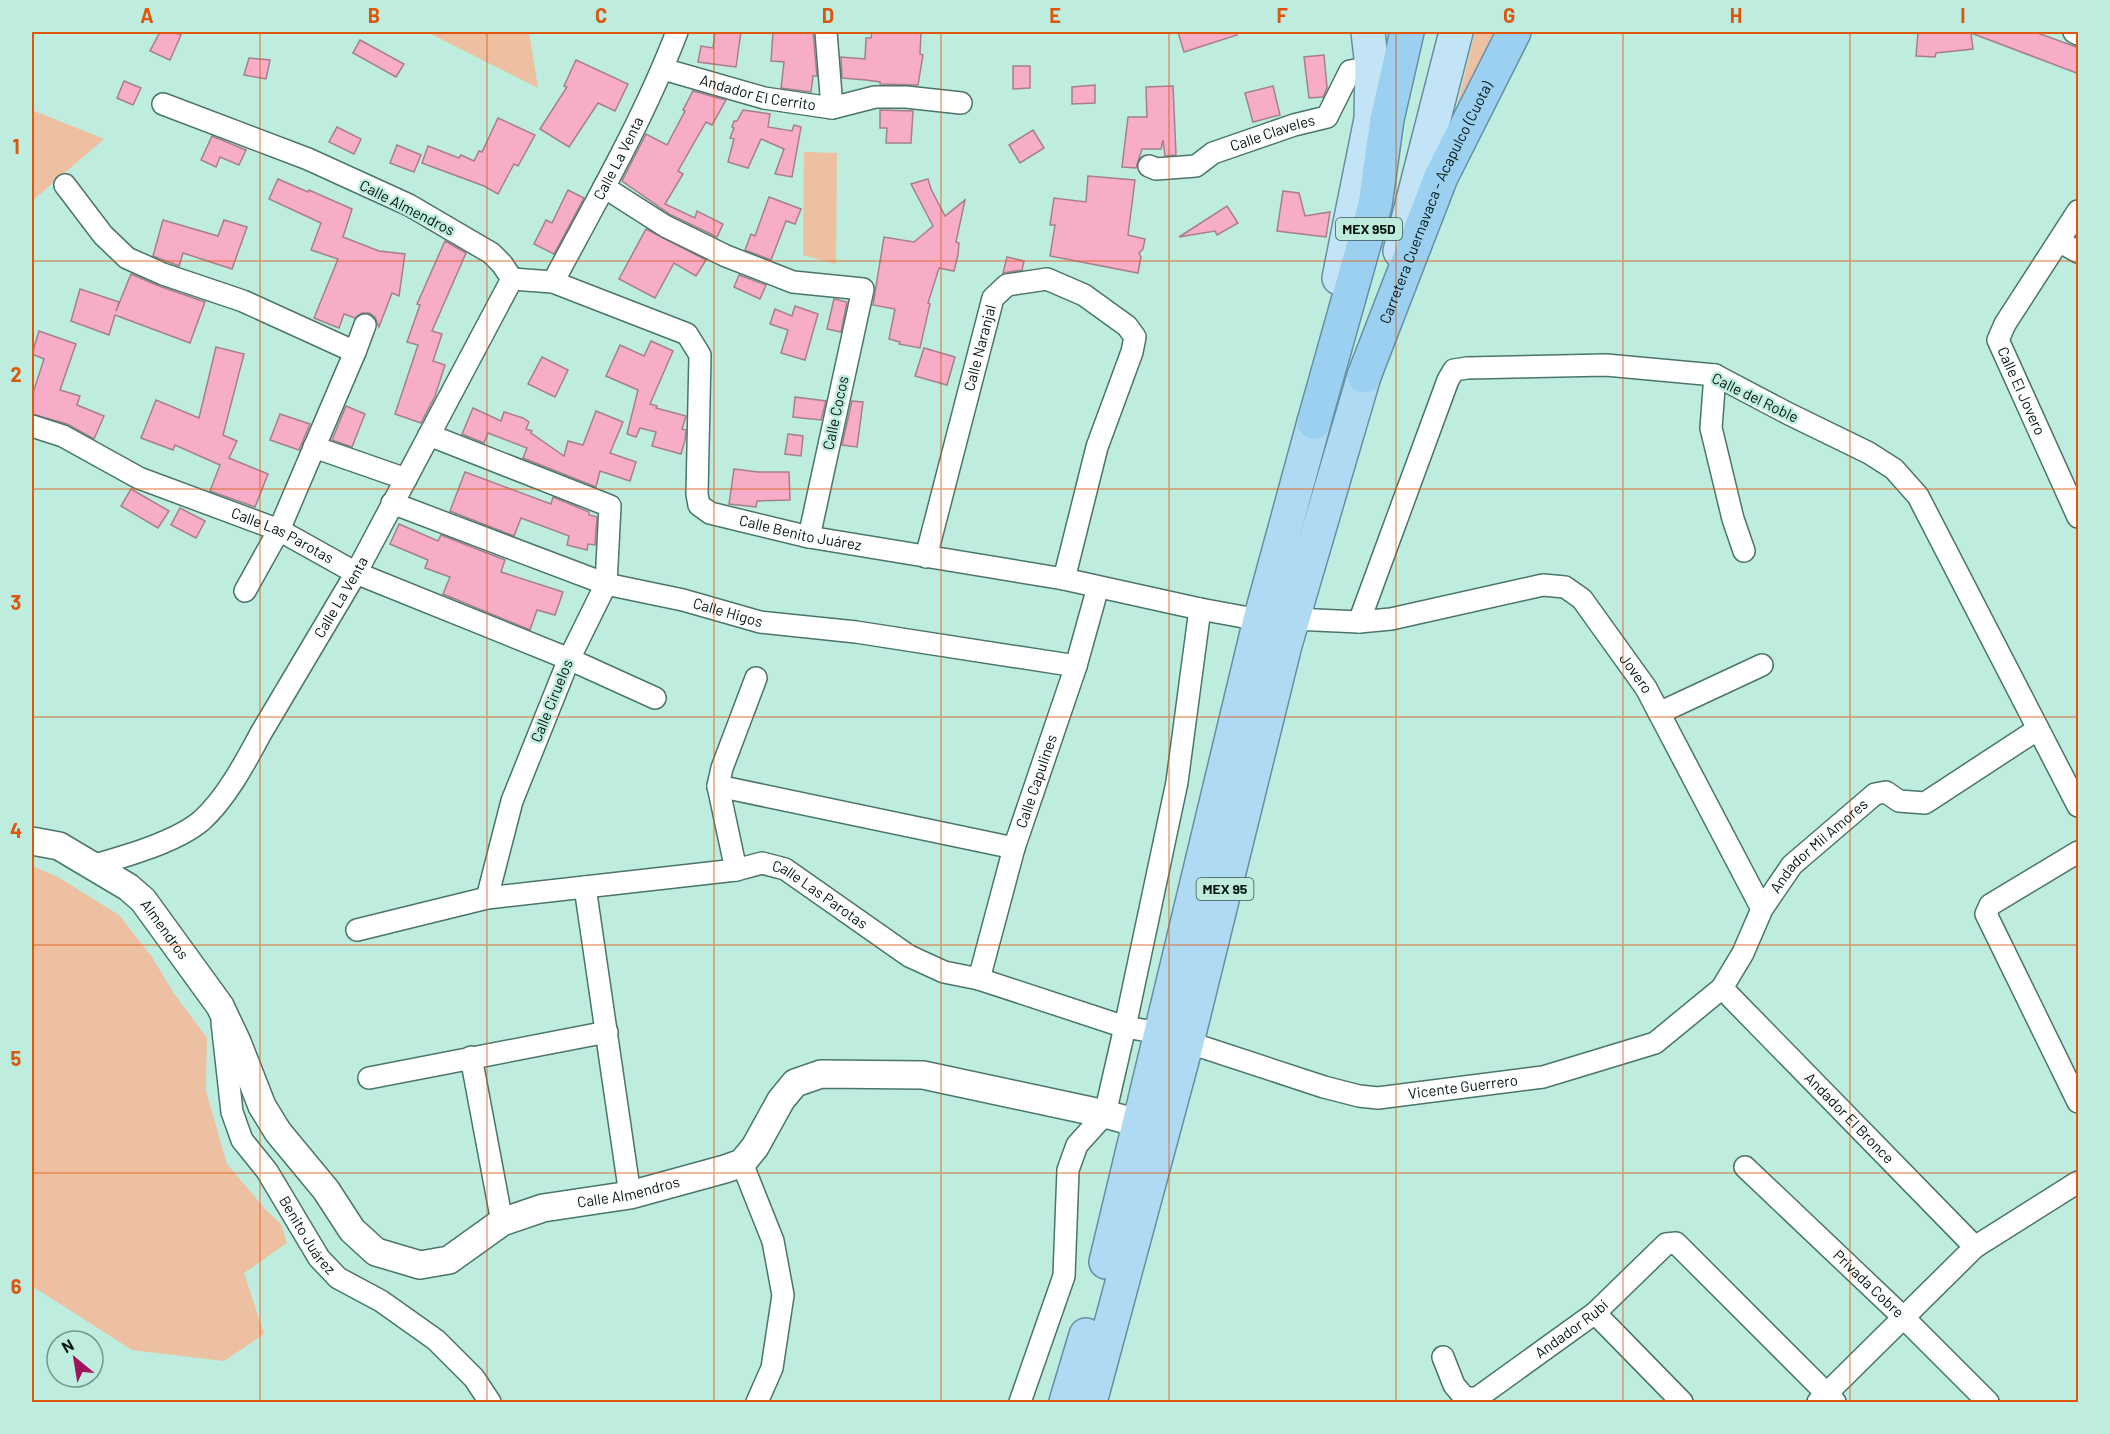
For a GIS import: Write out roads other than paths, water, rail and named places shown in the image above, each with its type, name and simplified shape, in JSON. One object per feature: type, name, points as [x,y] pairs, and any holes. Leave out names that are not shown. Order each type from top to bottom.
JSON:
[{"type":"highway","name":"MEX 95D","points":[[1314,422],[1376,205],[1387,119],[1407,32]]},
{"type":"highway","name":"Carretera Cuernavaca - Acapulco (Cuota)","points":[[1364,376],[1441,177],[1514,32]]},
{"type":"highway","name":"MEX 95","points":[[1066,1402],[1101,1280],[1138,1124],[1174,1037],[1364,376]]},
{"type":"highway","name":"MEX 95","points":[[1090,1402],[1174,1037],[1260,620],[1314,422]]},
{"type":"main road","name":"MEX 95","points":[[1314,422],[1322,354],[1347,246],[1371,119],[1372,67],[1368,32]]},
{"type":"main road","name":"MEX 95","points":[[1364,376],[1406,230],[1455,32]]},
{"type":"street","name":"Calle La Venta","points":[[553,282],[663,69],[677,32]]},
{"type":"street","points":[[826,32],[832,108]]},
{"type":"street","points":[[2074,32],[2079,34]]},
{"type":"street","name":"Calle Claveles","points":[[1149,166],[1156,169],[1196,166],[1213,153],[1294,125],[1327,117],[1350,70],[1372,67]]},
{"type":"street","name":"Andador El Cerrito","points":[[663,69],[764,98],[832,108],[875,97],[906,97],[961,104]]},
{"type":"street","name":"Calle Almendros","points":[[162,104],[308,159],[409,205],[491,254],[507,271]]},
{"type":"street","points":[[65,184],[104,235],[127,258],[163,274],[243,301],[355,352]]},
{"type":"street","name":"Calle Cocos","points":[[604,187],[665,226],[726,256],[771,274],[793,282],[863,289],[809,537]]},
{"type":"street","name":"Calle El Jovero","points":[[2079,211],[2005,324],[1998,340],[2079,517]]},
{"type":"street","points":[[2059,241],[2079,252]]},
{"type":"street","name":"Calle La Venta","points":[[94,865],[181,835],[202,820],[222,797],[248,759],[261,733],[357,573],[429,435],[507,271]]},
{"type":"street","name":"Calle Benito Juárez","points":[[507,271],[553,282],[687,334],[700,355],[697,494],[699,505],[710,513],[809,537],[1064,579],[1260,620]]},
{"type":"street","name":"Calle Naranjal","points":[[926,557],[993,298],[1007,285],[1047,279],[1084,295],[1127,327],[1135,336],[1132,352],[1097,447],[1064,579]]},
{"type":"street","points":[[245,591],[279,531],[365,325]]},
{"type":"street","name":"Calle del Roble","points":[[1359,622],[1448,380],[1454,370],[1606,365],[1715,375],[1869,453],[1894,469],[1918,496],[2079,806]]},
{"type":"street","points":[[1715,375],[1711,428],[1744,551]]},
{"type":"street","name":"Calle Las Parotas","points":[[32,426],[63,436],[139,478],[279,531],[357,573],[569,659],[655,698]]},
{"type":"street","name":"Calle Ciruelos","points":[[429,435],[610,506],[606,584],[569,659],[512,801],[487,898]]},
{"type":"street","points":[[314,447],[406,479]]},
{"type":"street","name":"Calle Higos","points":[[392,503],[606,584],[683,600],[760,622],[856,632],[1077,666]]},
{"type":"street","name":"Jovero","points":[[1294,619],[1359,622],[1391,619],[1543,585],[1565,587],[1581,599],[1646,688],[1761,909]]},
{"type":"street","name":"Calle Capulines","points":[[979,979],[1014,848],[1077,666],[1098,587]]},
{"type":"street","points":[[1020,1402],[1064,1276],[1068,1170],[1077,1145],[1105,1114],[1125,1027],[1177,782],[1200,609]]},
{"type":"street","points":[[1659,713],[1762,665]]},
{"type":"street","points":[[736,870],[718,786],[722,768],[756,678]]},
{"type":"street","name":"Andador Mil Amores","points":[[1761,909],[1792,865],[1875,794],[1886,792],[1899,801],[1926,803],[2038,729]]},
{"type":"street","points":[[718,786],[1014,848]]},
{"type":"street","name":"Almendros","points":[[32,841],[59,846],[94,865],[128,887],[143,900],[220,1006]]},
{"type":"street","points":[[2079,852],[1990,905],[1986,914],[2079,1102]]},
{"type":"street","name":"Calle Las Parotas","points":[[357,930],[487,898],[736,870],[762,863],[785,869],[909,956],[944,972],[979,979],[1125,1027],[1174,1037]]},
{"type":"street","points":[[585,887],[630,1195]]},
{"type":"street","points":[[1722,988],[1743,953],[1761,909]]},
{"type":"street","name":"Vicente Guerrero","points":[[1174,1037],[1324,1087],[1359,1096],[1378,1098],[1543,1077],[1655,1043],[1722,988]]},
{"type":"street","name":"Andador El Bronce","points":[[1722,988],[1975,1247]]},
{"type":"street","name":"Calle Almendros","points":[[220,1006],[262,1106],[278,1132],[326,1190],[352,1230],[376,1252],[420,1265],[449,1260],[502,1222],[543,1208],[630,1195],[742,1163]]},
{"type":"street","name":"Benito Juárez","points":[[220,1006],[232,1112],[242,1140],[267,1171],[319,1258],[338,1278],[381,1300],[435,1340],[474,1378],[490,1402]]},
{"type":"street","points":[[369,1078],[607,1032]]},
{"type":"street","points":[[471,1057],[502,1222]]},
{"type":"street","points":[[757,1402],[772,1368],[783,1295],[773,1241],[742,1163],[755,1147],[781,1100],[795,1083],[821,1074],[923,1075],[1105,1114],[1138,1124]]},
{"type":"street","name":"Privada Cobre","points":[[1745,1167],[1903,1317],[1988,1402]]},
{"type":"street","points":[[1827,1400],[1903,1317],[1975,1247],[2079,1182]]},
{"type":"street","name":"Andador Rubí","points":[[1443,1357],[1454,1385],[1465,1398],[1477,1398],[1595,1313],[1671,1243],[1827,1400]]},
{"type":"street","points":[[1595,1313],[1682,1402]]}]
